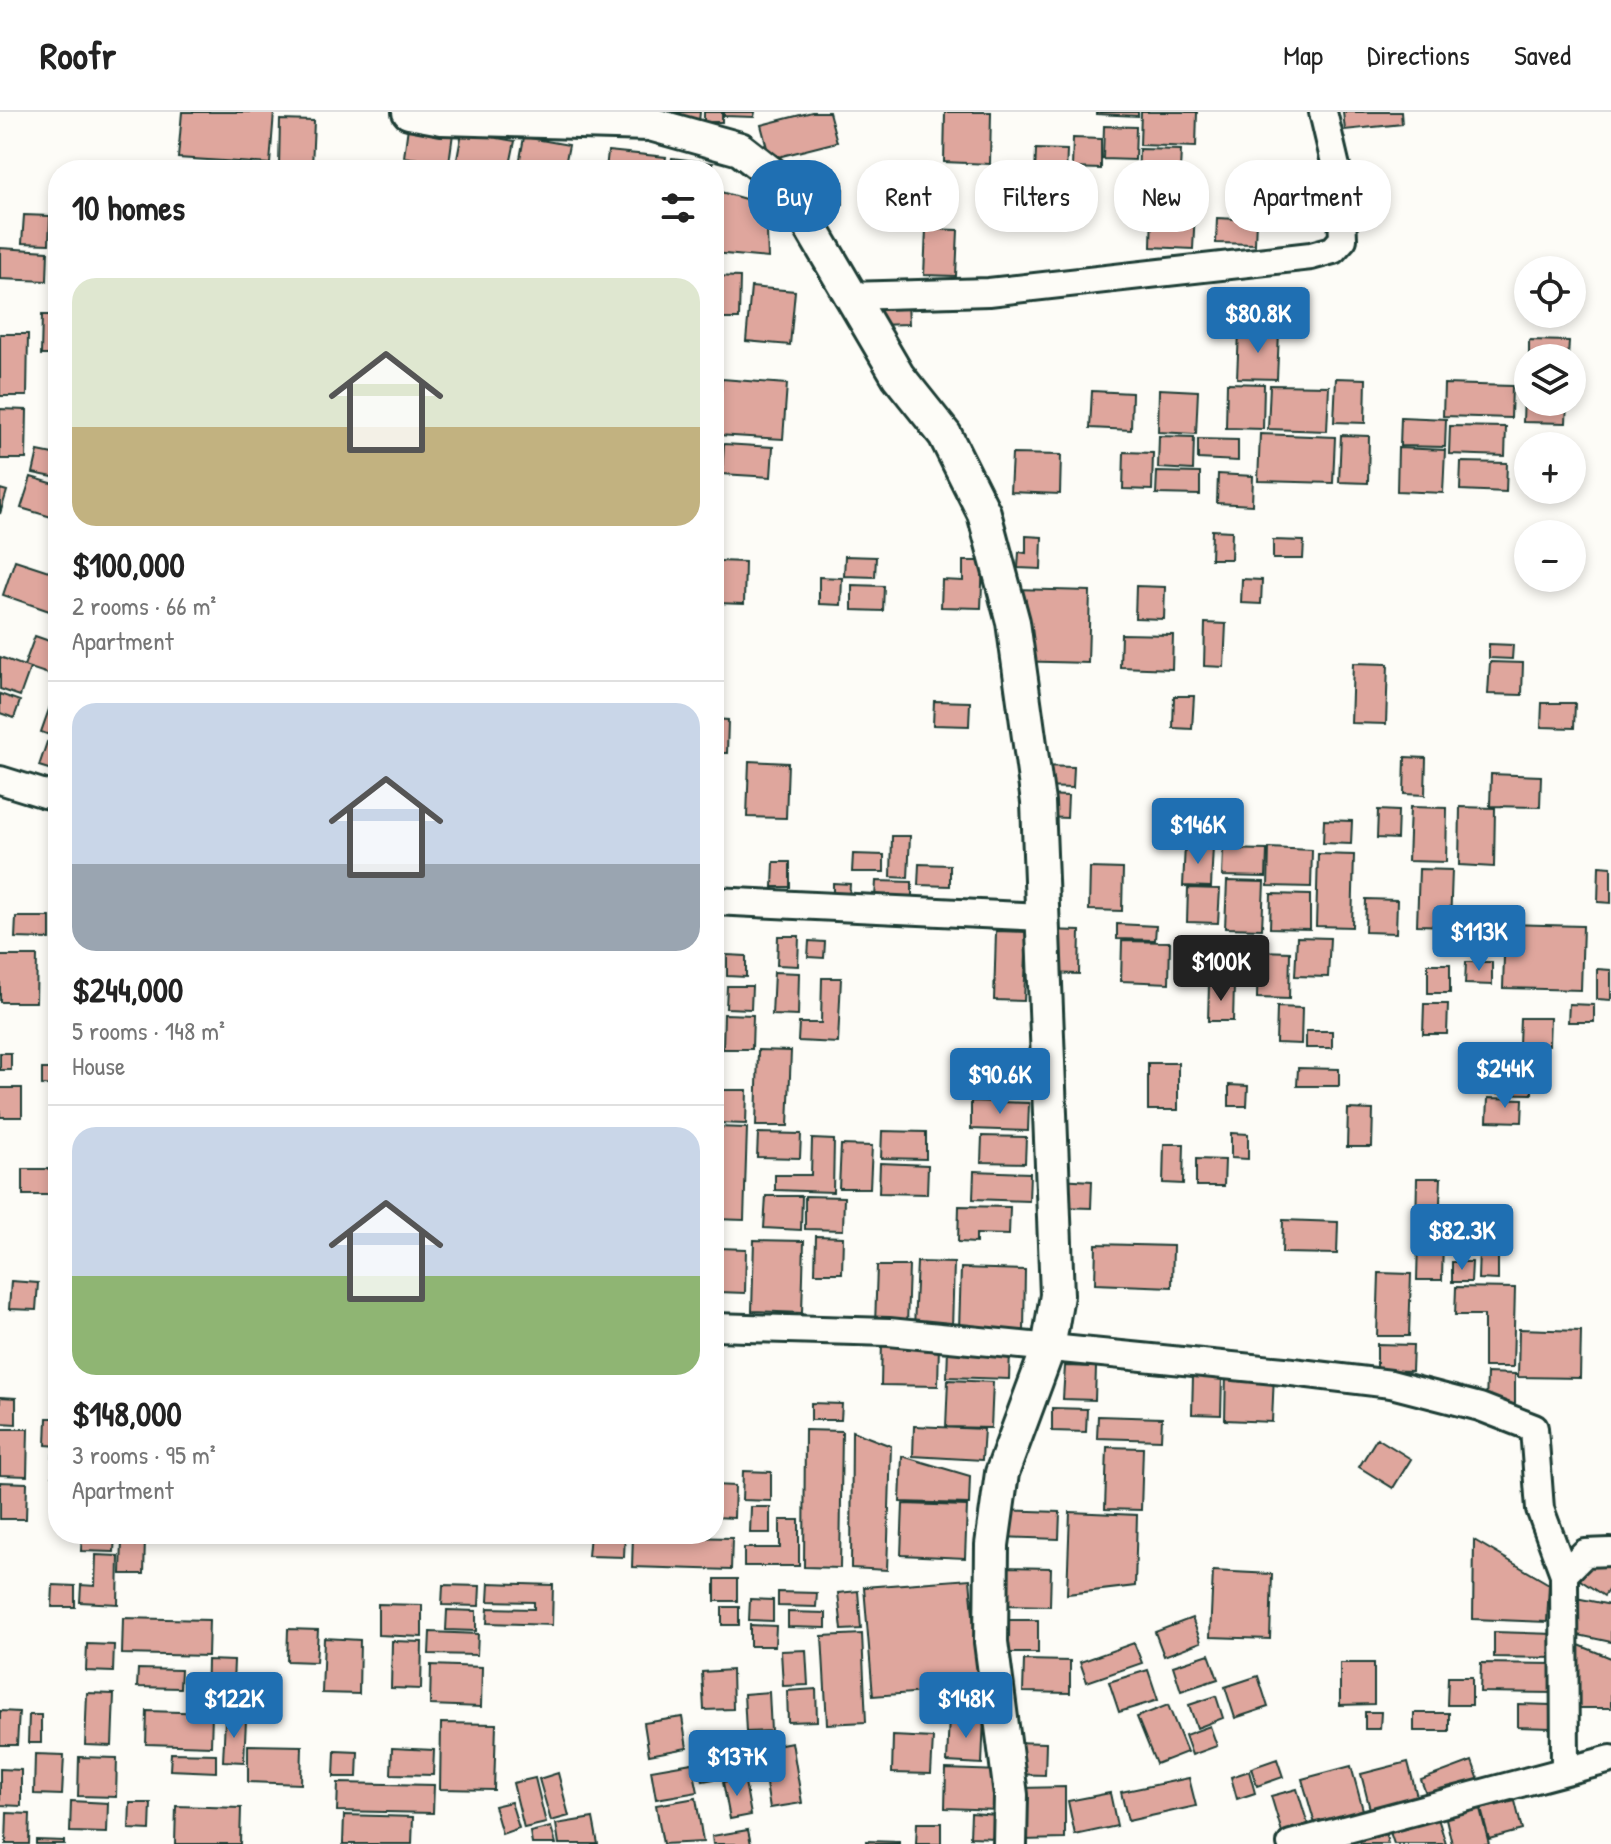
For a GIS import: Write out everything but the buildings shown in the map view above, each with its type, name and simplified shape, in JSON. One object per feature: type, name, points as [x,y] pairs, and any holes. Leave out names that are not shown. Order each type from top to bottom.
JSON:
[{"type":"street","points":[[409,112],[601,118],[650,124],[740,149],[786,185],[848,296],[898,376],[945,435],[984,513],[1013,622],[1038,802],[1057,1295],[1048,1349],[1002,1473],[992,1545],[991,1642],[1011,1795],[1010,1844]]},
{"type":"street","points":[[848,296],[989,292],[1311,256],[1333,250],[1343,239],[1341,188],[1323,112]]},
{"type":"street","points":[[0,780],[48,795]]},
{"type":"street","points":[[724,901],[1042,917]]},
{"type":"street","points":[[724,1327],[889,1332],[1391,1384],[1480,1407],[1534,1428],[1540,1509],[1564,1574],[1565,1770]]},
{"type":"street","points":[[1564,1574],[1585,1553],[1611,1552]]},
{"type":"street","points":[[1291,1844],[1611,1759]]}]
